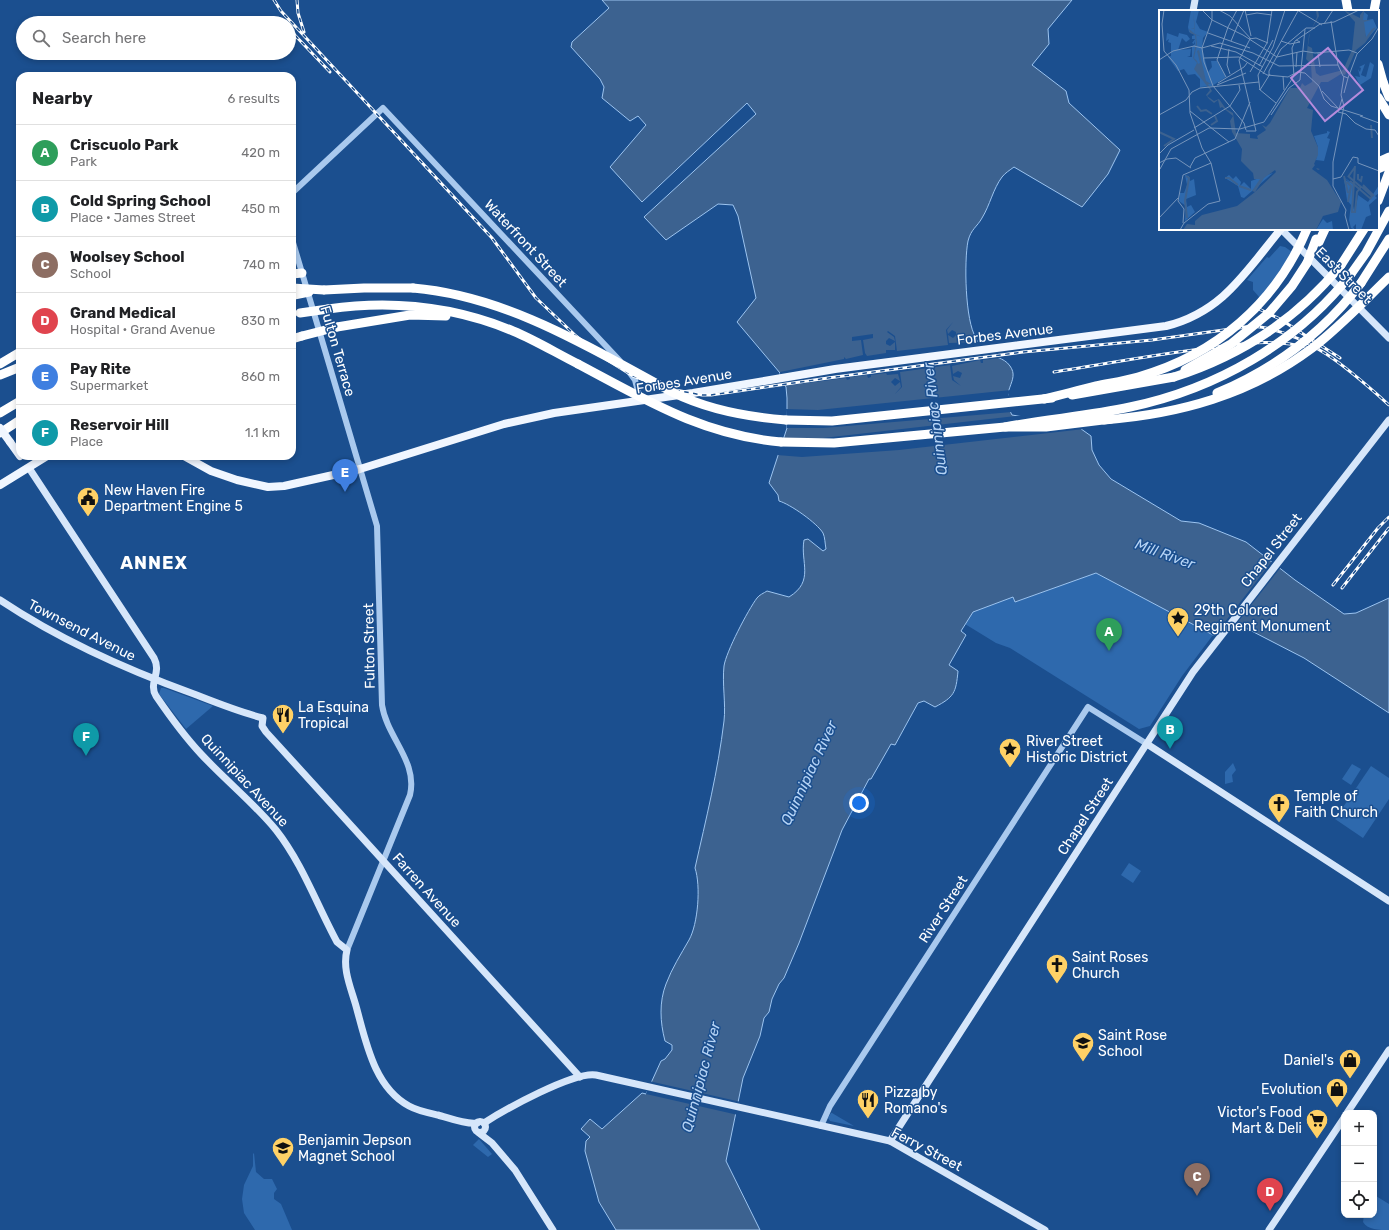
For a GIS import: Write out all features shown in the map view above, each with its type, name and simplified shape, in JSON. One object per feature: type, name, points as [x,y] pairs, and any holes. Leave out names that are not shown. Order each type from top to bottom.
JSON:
[{"type":"highway","points":[[1346,0],[1350,10]]},
{"type":"highway","points":[[1350,10],[1353,0]]},
{"type":"highway","points":[[1374,10],[1376,0]]},
{"type":"highway","points":[[1379,68],[1389,96]]},
{"type":"highway","points":[[1379,99],[1389,115]]},
{"type":"highway","points":[[1379,161],[1389,156]]},
{"type":"highway","points":[[1379,169],[1389,164]]},
{"type":"highway","points":[[1379,198],[1389,172]]},
{"type":"highway","points":[[1379,229],[1389,211]]},
{"type":"highway","points":[[1044,399],[1150,373],[1192,356],[1212,344],[1243,321],[1269,295],[1291,262],[1307,230]]},
{"type":"highway","points":[[1174,377],[1191,365],[1223,349],[1255,326],[1282,300],[1307,263],[1321,230]]},
{"type":"highway","points":[[1317,241],[1324,230]]},
{"type":"highway","points":[[296,293],[364,288],[413,288],[451,293],[504,308],[541,324],[681,396],[739,414],[781,419],[832,421],[1044,399],[1098,392],[1174,377],[1221,359],[1251,344],[1280,325],[1306,303],[1330,278],[1346,258],[1363,230]]},
{"type":"highway","points":[[296,314],[377,304],[409,310],[443,310],[512,331],[671,413],[737,436],[781,442],[834,443],[1004,427],[1113,411],[1146,404],[1195,387],[1241,366],[1271,348],[1298,328],[1335,293],[1366,253],[1379,230]]},
{"type":"highway","points":[[1104,420],[1161,409],[1208,396],[1247,380],[1283,358],[1314,334],[1342,306],[1367,275],[1389,239]]},
{"type":"highway","points":[[296,274],[302,273]]},
{"type":"highway","points":[[1004,427],[1046,427],[1137,417],[1190,407],[1223,397],[1254,384],[1284,368],[1312,348],[1389,277]]},
{"type":"highway","points":[[296,338],[409,310]]},
{"type":"highway","points":[[0,364],[16,354]]},
{"type":"highway","points":[[0,374],[16,369]]},
{"type":"highway","points":[[0,413],[16,403]]},
{"type":"highway","points":[[0,433],[16,423]]},
{"type":"main road","points":[[1193,10],[1195,0]]},
{"type":"main road","points":[[1379,107],[1389,96]]},
{"type":"main road","name":"Forbes Avenue","points":[[191,460],[211,471],[237,480],[268,487],[305,482],[360,469],[504,424],[554,413],[640,401],[780,378],[1174,324],[1198,314],[1217,302],[1229,291],[1280,230]]},
{"type":"main road","name":"East Street","points":[[1282,230],[1389,338]]},
{"type":"main road","name":"Chapel Street","points":[[890,1141],[1196,668],[1388,421]]},
{"type":"main road","points":[[0,428],[16,450]]},
{"type":"main road","points":[[23,460],[29,468]]},
{"type":"main road","points":[[0,485],[41,460]]},
{"type":"main road","name":"Quinnipiac Avenue","points":[[29,468],[154,658],[158,667],[154,680],[155,694],[200,753],[255,807],[276,831],[292,854],[337,942],[348,950]]},
{"type":"main road","name":"Townsend Avenue","points":[[0,600],[44,628],[154,680],[246,714],[263,718]]},
{"type":"main road","name":"Farren Avenue","points":[[263,718],[262,724],[264,730],[580,1077]]},
{"type":"main road","points":[[1147,744],[1389,901]]},
{"type":"main road","points":[[348,950],[345,958],[347,973],[376,1069],[393,1093],[407,1105],[418,1110],[461,1122],[482,1125],[517,1103],[580,1077]]},
{"type":"main road","points":[[1349,1110],[1389,1050]]},
{"type":"main road","name":"Ferry Street","points":[[580,1077],[592,1075],[890,1141],[1046,1230]]},
{"type":"main road","points":[[461,1122],[477,1131],[492,1143],[518,1173],[554,1230]]},
{"type":"main road","points":[[1269,1230],[1341,1122]]},
{"type":"main road","points":[[477,1131],[483,1132],[482,1125]]},
{"type":"main road","points":[[482,1125],[492,1143]]},
{"type":"street","name":"Waterfront Street","points":[[296,189],[383,108],[622,362],[635,380],[640,401]]},
{"type":"street","name":"Fulton Terrace","points":[[296,253],[360,469]]},
{"type":"street","name":"Fulton Street","points":[[348,950],[410,795],[412,783],[410,770],[387,724],[383,710],[378,535],[360,469]]},
{"type":"street","name":"River Street","points":[[820,1126],[830,1106],[1088,707],[1147,744]]},
{"type":"shaded area","points":[[1280,246],[1285,247],[1292,252],[1282,269],[1260,298],[1253,290],[1253,282],[1247,280],[1267,257],[1269,258]]},
{"type":"shaded area","points":[[1096,573],[1213,635],[1182,676],[1150,726],[1139,729],[1010,648],[996,643],[965,624],[973,612],[1013,597],[1015,602]]},
{"type":"shaded area","points":[[161,688],[213,706],[186,729],[159,694]]},
{"type":"shaded area","points":[[1233,763],[1236,770],[1232,775],[1233,782],[1225,784],[1225,772]]},
{"type":"shaded area","points":[[1352,764],[1361,769],[1351,785],[1342,779]]},
{"type":"shaded area","points":[[1371,766],[1389,778],[1389,799],[1363,838],[1335,819]]},
{"type":"shaded area","points":[[1129,863],[1141,871],[1133,883],[1121,875]]},
{"type":"shaded area","points":[[831,1113],[854,1126],[830,1121],[828,1118]]},
{"type":"shaded area","points":[[479,1139],[492,1154],[488,1157],[473,1145]]},
{"type":"shaded area","points":[[254,1153],[256,1172],[264,1179],[272,1179],[277,1189],[274,1193],[274,1199],[281,1204],[292,1230],[255,1230],[244,1213],[242,1199],[244,1185],[253,1166]]},
{"type":"shaded area","points":[[1377,1197],[1389,1204],[1389,1230],[1378,1230],[1371,1228],[1363,1222],[1364,1218],[1377,1218]]},
{"type":"water","points":[[602,0],[1072,0],[1048,29],[1049,44],[1032,65],[1066,91],[1069,103],[1120,150],[1108,174],[1082,207],[1014,167],[1002,177],[985,213],[969,237],[966,262],[966,291],[972,330],[984,351],[1005,361],[1013,371],[1012,382],[1007,399],[1008,407],[1012,415],[1077,426],[1091,436],[1092,450],[1099,465],[1111,479],[1181,521],[1199,523],[1246,542],[1295,580],[1344,614],[1356,613],[1389,598],[1389,713],[1304,658],[1238,624],[1213,635],[1096,573],[1015,602],[1013,597],[973,612],[961,631],[966,635],[949,665],[958,671],[953,694],[935,707],[924,701],[918,703],[895,745],[891,744],[871,779],[869,779],[842,830],[799,943],[784,978],[779,984],[772,999],[769,1012],[764,1018],[760,1036],[743,1078],[726,1161],[760,1230],[616,1230],[599,1202],[585,1151],[586,1141],[590,1137],[581,1129],[590,1119],[602,1129],[642,1093],[646,1094],[661,1061],[665,1059],[672,1050],[672,1045],[665,1041],[663,1034],[661,1005],[666,984],[671,972],[689,940],[695,925],[698,905],[698,885],[695,868],[721,740],[724,714],[724,666],[738,631],[758,597],[767,591],[789,597],[797,591],[802,584],[805,571],[803,548],[804,540],[808,539],[823,551],[826,549],[824,535],[820,529],[803,514],[779,501],[778,495],[769,483],[787,428],[786,387],[780,378],[780,373],[737,322],[756,298],[738,216],[733,205],[718,204],[666,240],[644,217],[756,114],[747,103],[642,202],[610,167],[646,125],[638,116],[630,121],[602,98],[604,87],[600,79],[571,47],[572,42],[609,8]]},
{"type":"pier","points":[[953,322],[947,330],[948,334],[952,330],[956,332],[956,335],[953,338],[948,335],[949,343],[978,342],[977,339],[979,339],[985,349],[1004,359],[983,360],[983,363],[981,363],[980,360],[952,366],[953,374],[958,371],[962,373],[960,378],[953,376],[954,380],[961,386],[952,380],[950,365],[900,372],[902,387],[895,394],[901,387],[900,382],[895,386],[891,382],[895,378],[900,381],[898,374],[887,375],[886,373],[871,375],[871,377],[868,378],[867,375],[850,377],[850,379],[847,380],[846,378],[783,386],[781,383],[780,372],[844,359],[844,357],[846,359],[863,355],[861,340],[852,341],[852,337],[873,334],[873,338],[863,340],[865,353],[867,356],[886,353],[886,350],[895,350],[895,342],[890,346],[886,344],[886,341],[889,338],[895,341],[894,337],[887,332],[888,331],[895,336],[897,351],[948,345],[946,330]]},
{"type":"pier","points":[[1011,390],[1008,395],[1009,406],[1012,412],[823,428],[787,428],[786,409],[818,410]]},
{"type":"pier","points":[[1025,415],[1077,424],[1084,429],[899,450],[802,457],[777,455],[782,439],[823,438]]},
{"type":"pier","points":[[1273,560],[1281,567],[1234,627],[1214,636]]},
{"type":"pier","points":[[649,1081],[741,1102],[738,1115],[646,1094]]},
{"type":"railway","points":[[274,0],[286,16]]},
{"type":"railway","points":[[297,0],[298,13],[304,32]]},
{"type":"railway","points":[[296,27],[492,238],[536,298],[576,336],[601,356],[633,376],[670,389],[702,395],[711,395],[1023,352],[1152,340],[1252,326],[1272,329],[1309,344],[1343,366],[1389,405]]},
{"type":"railway","points":[[296,36],[330,72]]},
{"type":"railway","points":[[1259,309],[1280,319],[1340,358]]},
{"type":"railway","points":[[1054,372],[1170,353],[1247,344],[1284,343],[1309,348]]},
{"type":"railway","points":[[1333,585],[1378,528],[1389,517]]},
{"type":"railway","points":[[1342,588],[1389,528]]},
{"type":"place","name":"Pay Rite","points":[[345,492]]},
{"type":"place","name":"New Haven Fire Department Engine 5","points":[[88,518]]},
{"type":"place","name":"29th Colored Regiment Monument","points":[[1178,638]]},
{"type":"place","name":"Criscuolo Park","points":[[1109,651]]},
{"type":"place","name":"La Esquina Tropical","points":[[283,734]]},
{"type":"place","name":"Cold Spring School","points":[[1170,749]]},
{"type":"place","name":"Reservoir Hill","points":[[86,756]]},
{"type":"place","name":"River Street Historic District","points":[[1010,768]]},
{"type":"place","name":"Temple of Faith Church","points":[[1279,824]]},
{"type":"place","name":"Saint Roses Church","points":[[1057,984]]},
{"type":"place","name":"Saint Rose School","points":[[1083,1062]]},
{"type":"place","name":"Daniel's","points":[[1350,1080]]},
{"type":"place","name":"Evolution","points":[[1337,1108]]},
{"type":"place","name":"Pizza by Romano's","points":[[868,1120]]},
{"type":"place","name":"Victor's Food Mart & Deli","points":[[1317,1140]]},
{"type":"place","name":"Benjamin Jepson Magnet School","points":[[283,1168]]},
{"type":"place","name":"Woolsey School","points":[[1197,1196]]},
{"type":"place","name":"Grand Medical","points":[[1270,1211]]},
{"type":"district","name":"ANNEX","points":[[154,563]]},
{"type":"water label","name":"Quinnipiac River","points":[[935,419]]},
{"type":"water label","name":"Mill River","points":[[1165,554]]},
{"type":"water label","name":"Quinnipiac River","points":[[809,773]]},
{"type":"water label","name":"Quinnipiac River","points":[[701,1077]]}]
